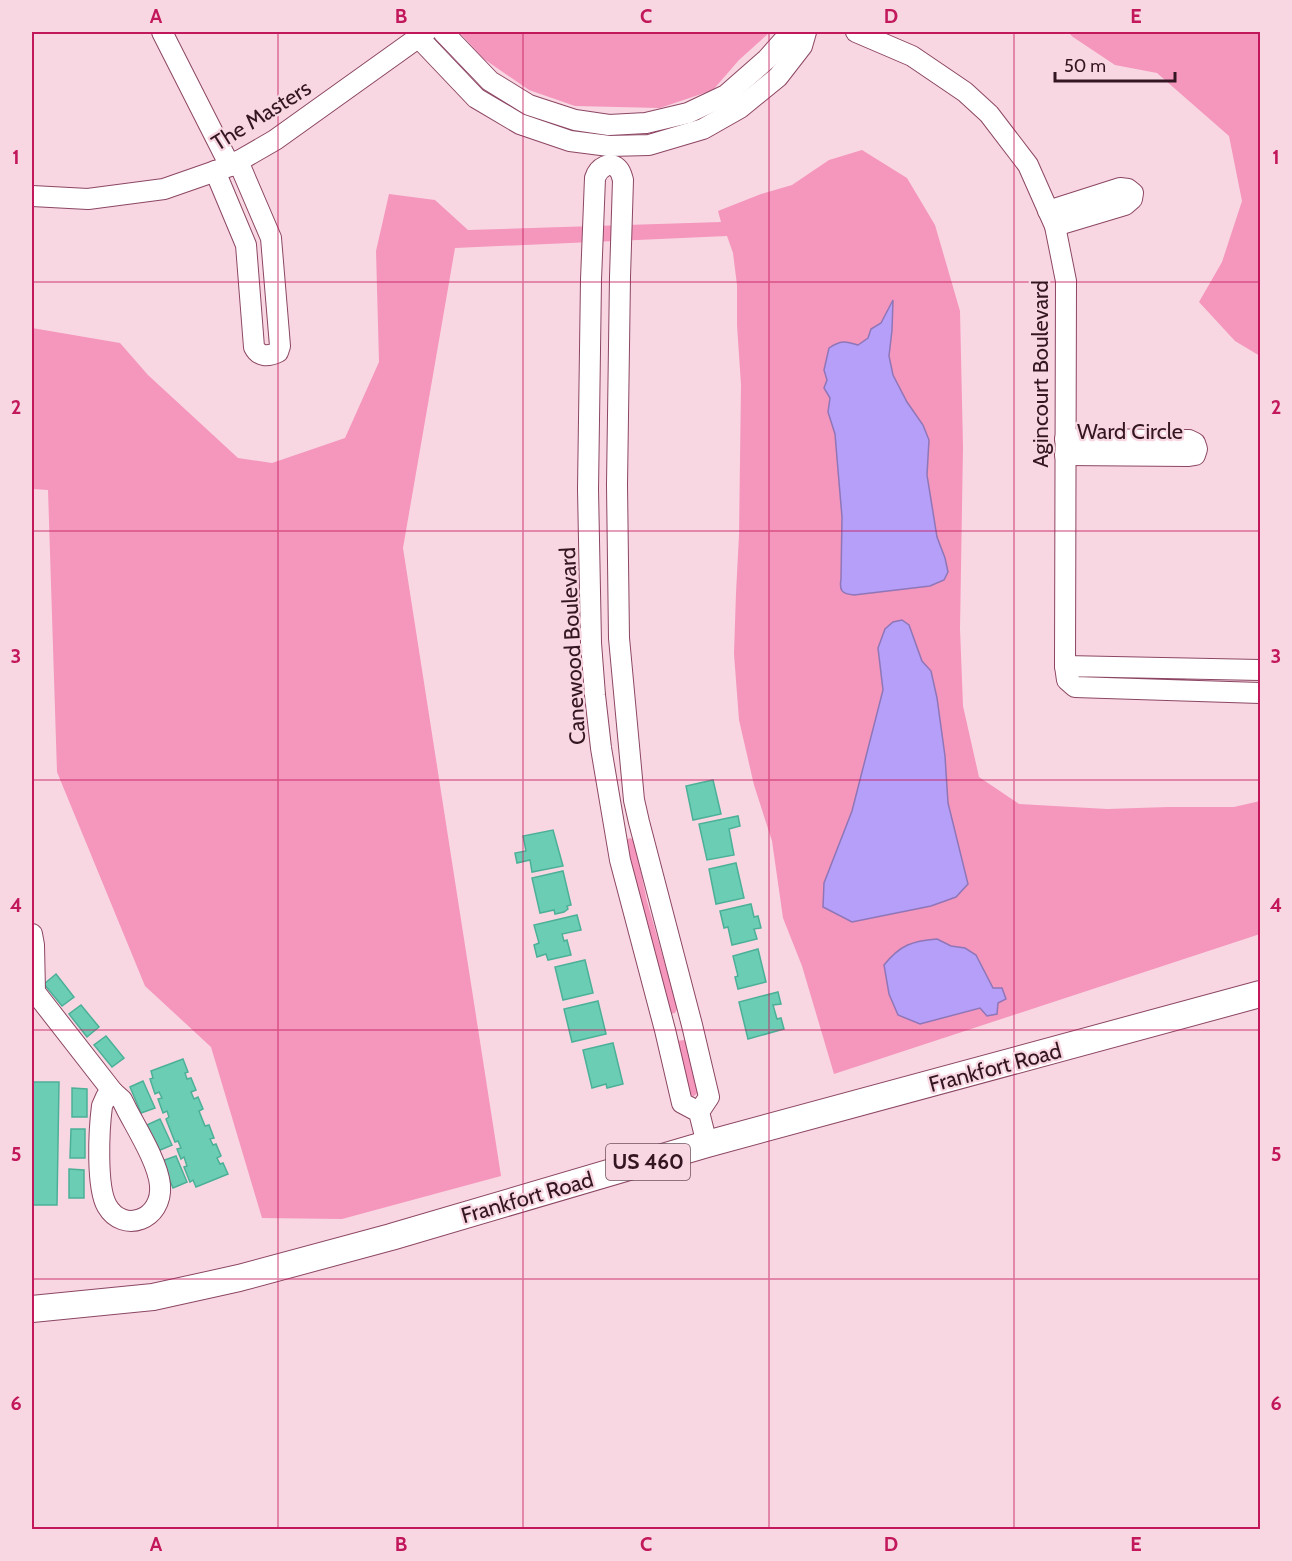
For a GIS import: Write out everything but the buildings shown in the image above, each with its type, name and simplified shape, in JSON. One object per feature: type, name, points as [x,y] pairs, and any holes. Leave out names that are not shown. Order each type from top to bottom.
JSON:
[{"type":"main road","name":"Frankfort Road","points":[[32,1309],[153,1297],[239,1278],[391,1237],[707,1144],[1260,994]]},
{"type":"street","points":[[162,32],[228,166],[271,238],[280,346],[278,352],[271,356],[257,353],[254,347],[246,245],[228,166]]},
{"type":"street","points":[[443,32],[490,81],[529,105],[575,120],[609,125],[646,123],[688,113],[726,95],[768,59],[791,32]]},
{"type":"street","points":[[422,34],[476,98],[520,124],[609,156],[703,129],[740,108],[778,77],[802,46],[806,32]]},
{"type":"street","name":"Agincourt Boulevard","points":[[856,32],[912,56],[965,92],[989,114],[1028,165],[1051,219],[1066,281],[1065,666]]},
{"type":"street","name":"The Masters","points":[[32,196],[88,200],[153,191],[228,166],[275,140],[422,34]]},
{"type":"street","points":[[609,125],[609,156]]},
{"type":"street","name":"Canewood Boulevard","points":[[699,1112],[682,1103],[620,860],[601,748],[591,642],[588,489],[591,280],[595,178],[597,171],[609,156],[620,171],[623,180],[617,485],[619,639],[623,696],[637,811],[709,1097],[699,1112],[707,1144]]},
{"type":"street","points":[[591,280],[620,281]]},
{"type":"street","name":"Ward Circle","points":[[1189,441],[1195,443],[1197,449],[1195,455],[1189,456],[1065,447],[1189,441]]},
{"type":"street","points":[[1260,670],[1065,666],[1067,680],[1075,687],[1260,693]]},
{"type":"street","points":[[32,934],[35,992],[113,1092],[122,1100],[158,1174],[160,1200],[155,1210],[144,1218],[134,1221],[122,1219],[113,1214],[107,1206],[100,1182],[102,1106],[106,1097],[113,1092]]},
{"type":"shaded area","points":[[459,32],[770,32],[739,60],[713,90],[660,108],[575,106],[529,90],[484,59]]},
{"type":"shaded area","points":[[1068,32],[1260,32],[1260,356],[1235,341],[1199,302],[1222,262],[1242,201],[1229,136],[1157,73],[1115,65]]},
{"type":"shaded area","points":[[862,150],[907,178],[935,225],[960,311],[963,447],[960,629],[963,706],[979,777],[1019,804],[1107,809],[1234,807],[1260,801],[1260,934],[834,1074],[802,966],[783,918],[772,841],[754,785],[739,720],[734,654],[739,535],[741,385],[737,285],[733,253],[727,236],[455,248],[403,548],[501,1176],[342,1219],[262,1218],[211,1047],[145,986],[57,772],[48,490],[32,489],[32,328],[120,343],[148,375],[238,458],[272,463],[345,438],[379,362],[376,251],[389,194],[435,200],[468,230],[721,222],[718,211],[792,185],[829,160]]},
{"type":"shaded area","points":[[893,300],[889,356],[893,375],[907,402],[923,425],[929,440],[927,475],[937,537],[948,572],[944,580],[930,586],[850,595],[844,593],[840,586],[842,517],[835,434],[828,412],[830,398],[824,388],[827,380],[824,370],[829,348],[843,342],[858,345],[868,338],[871,329],[881,323]]},
{"type":"shaded area","points":[[902,620],[909,625],[922,661],[931,671],[945,756],[948,803],[968,884],[956,897],[931,906],[852,922],[823,907],[824,883],[852,811],[883,690],[878,648],[885,629],[893,622]]},
{"type":"shaded area","points":[[630,838],[634,840],[647,901],[676,1003],[675,1013],[670,1014],[634,895],[626,840]]},
{"type":"shaded area","points":[[937,939],[951,946],[965,948],[976,955],[993,988],[1002,988],[1006,999],[998,1003],[997,1014],[987,1016],[980,1008],[920,1024],[898,1015],[889,994],[884,965],[907,945]]},
{"type":"shaded area","points":[[684,1040],[687,1043],[699,1092],[694,1096],[688,1095],[677,1041]]}]
